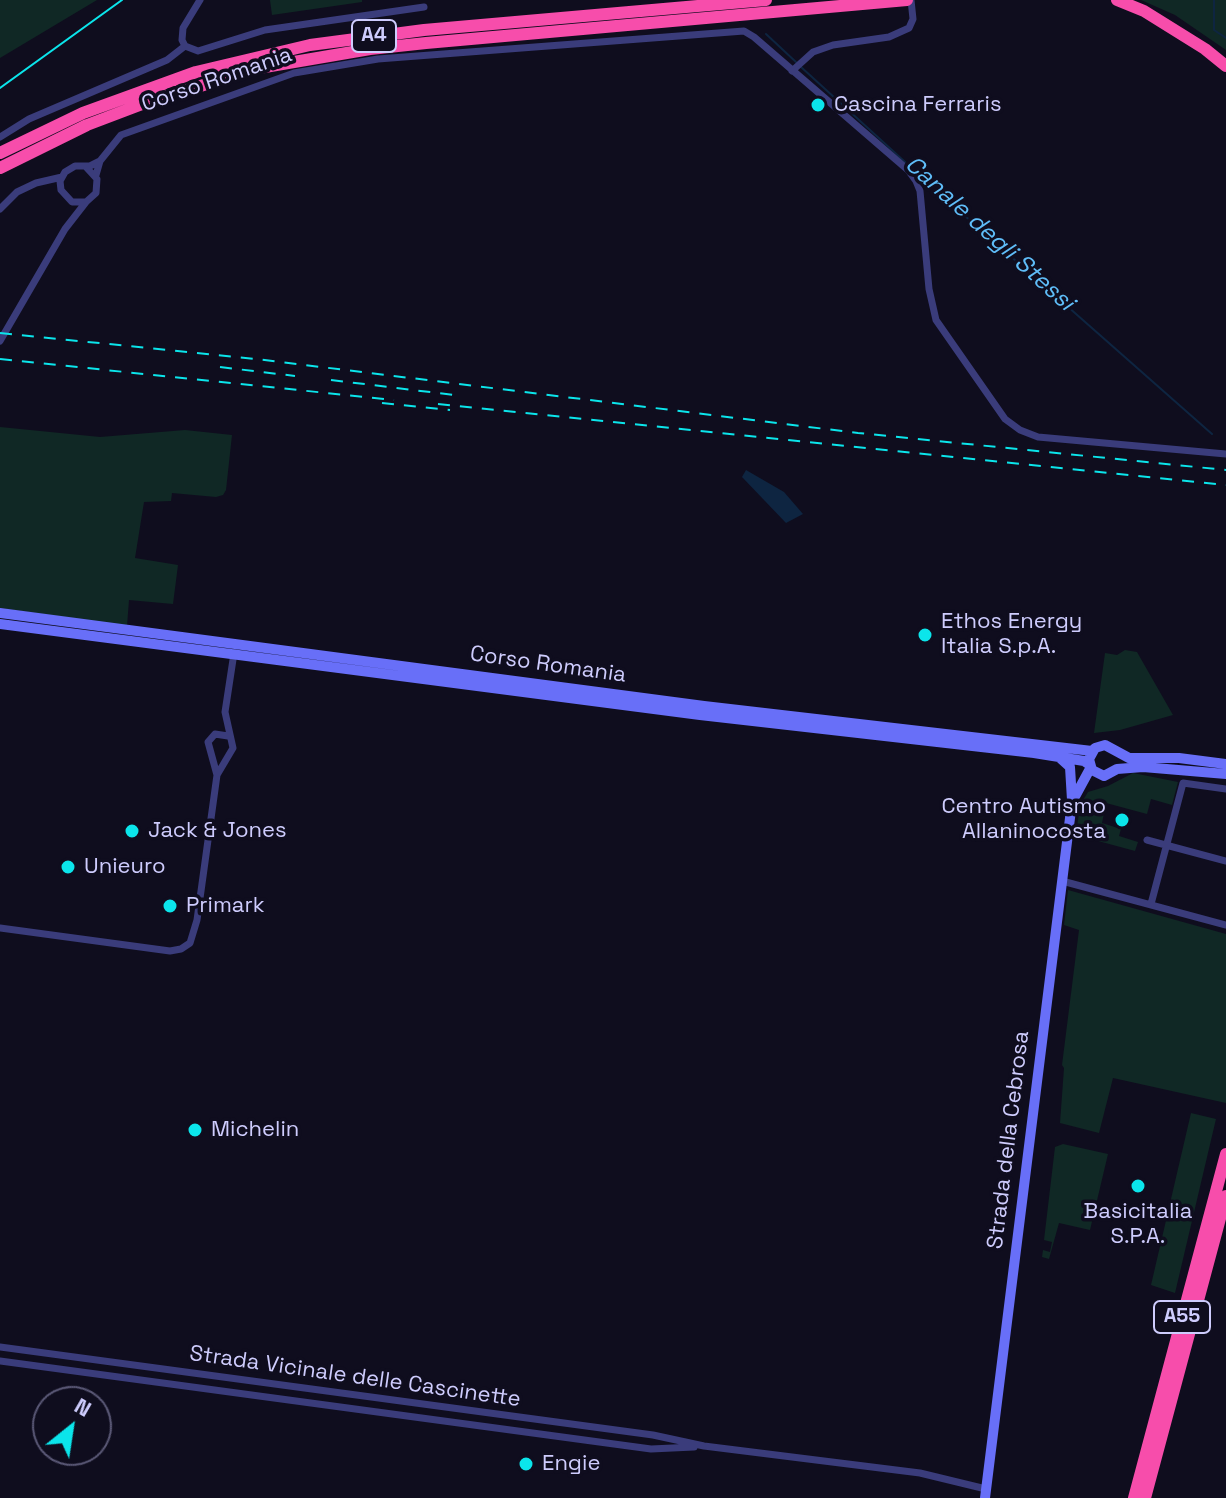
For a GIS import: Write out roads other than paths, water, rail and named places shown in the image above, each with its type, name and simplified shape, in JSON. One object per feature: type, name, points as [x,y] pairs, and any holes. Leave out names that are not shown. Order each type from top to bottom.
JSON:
[{"type":"highway","name":"A4","points":[[0,153],[83,113],[196,72],[310,45],[409,32],[766,0]]},
{"type":"highway","points":[[1120,0],[1167,17],[1226,56]]},
{"type":"highway","points":[[1120,0],[1195,42],[1226,66]]},
{"type":"highway","name":"A4","points":[[0,168],[76,131],[145,103],[259,68],[412,44],[910,3]]},
{"type":"highway","name":"A55","points":[[1134,1498],[1226,1154]]},
{"type":"highway","name":"A55","points":[[1145,1498],[1226,1196]]},
{"type":"main road","name":"Corso Romania","points":[[0,613],[700,715],[1058,757],[1084,761],[1090,766]]},
{"type":"main road","name":"Corso Romania","points":[[0,624],[1092,751]]},
{"type":"main road","points":[[1104,776],[1090,766],[1092,751],[1105,745],[1129,758],[1179,758],[1226,764]]},
{"type":"main road","points":[[1117,769],[1119,754]]},
{"type":"main road","points":[[1058,757],[1070,767],[1072,802]]},
{"type":"main road","name":"Strada della Cebrosa","points":[[986,1493],[1072,802],[1090,766]]},
{"type":"main road","points":[[1078,789],[1117,769],[1166,768],[1226,774]]},
{"type":"street","points":[[200,0],[183,28],[182,40],[185,46],[198,51],[265,30],[424,7]]},
{"type":"street","points":[[910,3],[913,19],[909,28],[889,37],[833,45],[813,52],[792,71],[908,170],[916,181],[920,191],[929,289],[936,320],[1005,419],[1020,430],[1038,437],[1226,454]]},
{"type":"street","name":"Corso Romania","points":[[96,175],[100,161],[121,135],[294,73],[378,59],[744,31],[792,71]]},
{"type":"street","points":[[0,137],[29,119],[167,60],[185,46]]},
{"type":"street","name":"Corso Romania","points":[[86,167],[100,161]]},
{"type":"street","points":[[0,341],[65,229],[96,193],[96,175],[86,167],[69,168],[62,177],[61,190]]},
{"type":"street","points":[[0,209],[17,192],[36,183],[62,177]]},
{"type":"street","points":[[36,183],[61,190],[69,200],[86,202]]},
{"type":"street","points":[[65,229],[69,200]]},
{"type":"street","points":[[0,928],[170,951],[186,946],[193,938],[217,775],[232,752],[233,745],[228,736],[225,712],[234,649]]},
{"type":"street","points":[[217,775],[208,742],[225,712]]},
{"type":"street","points":[[215,734],[228,736]]},
{"type":"street","points":[[213,755],[226,757]]},
{"type":"street","points":[[1151,904],[1183,783],[1226,789]]},
{"type":"street","points":[[1147,840],[1226,861]]},
{"type":"street","points":[[1062,881],[1226,925]]},
{"type":"street","name":"Strada Vicinale delle Cascinette","points":[[0,1347],[653,1435],[704,1446],[920,1473],[986,1493]]},
{"type":"street","name":"Strada Vicinale delle Cascinette","points":[[0,1361],[651,1449],[704,1446]]},
{"type":"street","points":[[374,1412],[375,1398]]},
{"type":"street","points":[[452,1422],[453,1408]]},
{"type":"water","points":[[746,470],[784,492],[803,514],[786,523],[742,477]]},
{"type":"waterway","points":[[1214,0],[1214,30],[1226,38]]},
{"type":"waterway","name":"Canale degli Stessi","points":[[766,34],[797,63]]},
{"type":"waterway","name":"Canale degli Stessi","points":[[801,67],[1212,434]]},
{"type":"tram line","points":[[0,88],[122,0]]},
{"type":"railway","points":[[0,333],[256,359],[858,433],[1226,470]]},
{"type":"railway","points":[[0,359],[394,400]]},
{"type":"railway","points":[[220,367],[295,376]]},
{"type":"railway","points":[[331,380],[454,395]]},
{"type":"railway","points":[[382,403],[450,410]]},
{"type":"railway","points":[[438,404],[1226,485]]},
{"type":"place","name":"Cascina Ferraris","points":[[818,105]]},
{"type":"place","name":"Ethos Energy Italia S.p.A.","points":[[925,635]]},
{"type":"place","name":"Centro Autismo Allaninocosta","points":[[1122,820]]},
{"type":"place","name":"Jack & Jones","points":[[132,831]]},
{"type":"place","name":"Unieuro","points":[[68,867]]},
{"type":"place","name":"Primark","points":[[170,906]]},
{"type":"place","name":"Michelin","points":[[195,1130]]},
{"type":"place","name":"Basicitalia S.P.A.","points":[[1138,1186]]},
{"type":"place","name":"Engie","points":[[526,1464]]}]
